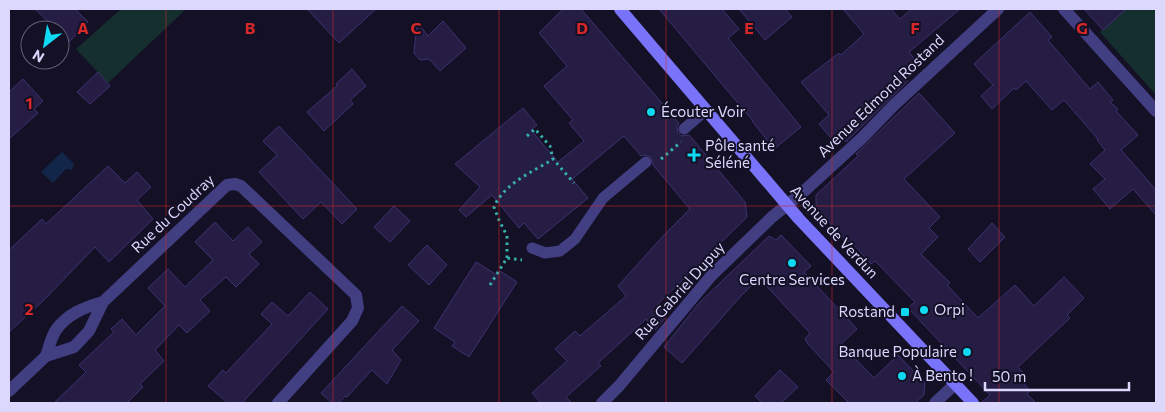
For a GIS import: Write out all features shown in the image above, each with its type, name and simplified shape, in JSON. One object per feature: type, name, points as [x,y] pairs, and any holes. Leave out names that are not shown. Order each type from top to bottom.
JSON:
[{"type":"main road","name":"Avenue de Verdun","points":[[620,9],[786,205],[973,403]]},
{"type":"street","name":"Avenue Edmond Rostand","points":[[786,205],[862,138],[894,105],[998,9]]},
{"type":"street","points":[[1064,9],[1156,112]]},
{"type":"street","name":"Rue du Coudray","points":[[9,391],[46,356],[74,346],[89,331],[102,302],[227,185],[235,184],[241,186],[356,295],[358,308],[352,321],[278,403]]},
{"type":"street","name":"Rue Gabriel Dupuy","points":[[602,403],[619,386],[711,276],[786,205]]},
{"type":"street","name":"Rue du Coudray","points":[[46,356],[56,330],[70,316],[84,308],[102,302]]},
{"type":"street","points":[[936,403],[955,384]]},
{"type":"lane","points":[[684,129],[706,110]]},
{"type":"lane","points":[[532,248],[545,253],[560,251],[575,239],[603,198],[646,162]]},
{"type":"path","points":[[527,136],[535,129],[550,146],[553,159],[574,183]]},
{"type":"path","points":[[508,258],[507,236],[494,207],[509,186],[553,159]]},
{"type":"green space","points":[[121,9],[186,9],[108,83],[76,49]]},
{"type":"green space","points":[[1126,9],[1156,9],[1156,95],[1100,32]]},
{"type":"water","points":[[62,152],[74,164],[72,170],[66,169],[53,183],[41,172]]},
{"type":"building","points":[[35,9],[75,9],[88,22],[70,41],[70,20],[47,20]]},
{"type":"building","points":[[307,9],[376,9],[339,43]]},
{"type":"building","points":[[563,9],[581,9],[679,123],[677,127],[678,133],[682,136],[689,135],[691,137],[745,202],[747,217],[657,305],[667,316],[655,330],[646,319],[598,363],[601,366],[566,397],[572,403],[541,403],[532,393],[567,361],[555,349],[575,331],[580,336],[626,296],[618,286],[690,209],[653,165],[651,157],[641,156],[624,136],[572,179],[588,198],[538,239],[524,223],[519,228],[492,195],[466,217],[459,210],[480,187],[455,164],[523,108],[537,125],[531,130],[558,162],[584,141],[569,123],[573,120],[544,86],[567,66],[539,33]]},
{"type":"building","points":[[659,9],[722,9],[739,29],[728,38],[801,127],[774,149],[753,121]]},
{"type":"building","points":[[739,9],[785,9],[792,17],[765,40]]},
{"type":"building","points":[[843,9],[891,9],[900,19],[912,9],[960,9],[909,52],[920,66],[906,79],[908,81],[846,142],[838,134],[832,139],[819,124],[829,115],[801,82],[839,53],[841,55],[864,34]]},
{"type":"building","points":[[1084,9],[1126,9],[1103,30]]},
{"type":"building","points":[[1030,12],[1052,37],[1048,40],[1090,89],[1098,82],[1113,100],[1110,102],[1118,109],[1116,111],[1138,135],[1121,150],[1156,190],[1156,215],[1133,189],[1110,209],[1093,189],[1105,179],[1090,164],[1105,150],[1098,139],[1064,100],[1052,110],[1026,81],[1016,90],[1014,88],[992,109],[981,96],[993,85],[974,64]]},
{"type":"building","points":[[443,21],[466,48],[440,71],[429,59],[420,60],[414,53],[417,22],[428,36]]},
{"type":"building","points":[[352,69],[366,86],[350,100],[353,104],[324,131],[307,112],[337,86],[336,84]]},
{"type":"building","points":[[98,72],[110,86],[90,104],[77,92]]},
{"type":"building","points":[[23,79],[43,101],[34,109],[38,113],[9,139],[9,92]]},
{"type":"building","points":[[919,93],[955,133],[904,179],[940,217],[929,228],[938,237],[921,254],[950,283],[947,285],[978,318],[1015,285],[1034,306],[1064,277],[1084,298],[1067,315],[1070,318],[1018,367],[1027,377],[1022,381],[1030,391],[1027,394],[1036,403],[981,403],[990,395],[908,308],[915,302],[875,261],[871,264],[852,243],[850,245],[816,208],[816,195],[858,156],[856,154]]},
{"type":"building","points":[[279,126],[357,209],[342,224],[321,202],[303,219],[259,172],[277,155],[263,141]]},
{"type":"building","points":[[108,166],[125,183],[137,172],[151,187],[137,200],[153,219],[109,262],[95,247],[44,300],[9,332],[9,250],[42,219],[46,224]]},
{"type":"building","points":[[394,206],[410,221],[390,242],[374,227]]},
{"type":"building","points":[[215,222],[233,241],[248,227],[262,242],[249,254],[259,264],[236,287],[226,277],[200,300],[210,311],[187,333],[179,325],[155,350],[164,361],[140,384],[143,387],[127,403],[54,403],[86,372],[79,365],[114,332],[111,329],[122,319],[136,335],[165,306],[148,288],[168,269],[185,287],[213,260],[195,242]]},
{"type":"building","points":[[992,223],[1005,237],[980,262],[968,249]]},
{"type":"building","points":[[781,235],[811,266],[804,272],[857,329],[841,344],[874,378],[898,355],[925,383],[924,395],[915,403],[849,403],[826,380],[834,372],[808,344],[805,339],[810,333],[759,278],[682,363],[664,347],[699,303],[769,236],[776,240]]},
{"type":"building","points":[[427,245],[447,265],[429,285],[408,265]]},
{"type":"building","points":[[476,262],[497,275],[500,271],[517,282],[469,357],[452,346],[455,342],[434,328]]},
{"type":"building","points":[[310,292],[328,309],[242,403],[228,403],[208,386],[223,370],[226,373],[272,324],[261,314],[272,302],[288,316]]},
{"type":"building","points":[[402,306],[419,321],[392,350],[401,360],[387,384],[372,370],[347,397],[345,396],[339,403],[332,403],[321,393]]},
{"type":"building","points":[[780,370],[798,387],[781,403],[762,403],[755,396]]},
{"type":"place","name":"Écouter Voir","points":[[651,112]]},
{"type":"place","name":"Pôle santé Séléné","points":[[694,155]]},
{"type":"place","name":"Centre Services","points":[[792,263]]},
{"type":"place","name":"Orpi","points":[[924,310]]},
{"type":"place","name":"Rostand","points":[[905,312]]},
{"type":"place","name":"Banque Populaire","points":[[967,352]]},
{"type":"place","name":"À Bento !","points":[[902,376]]}]
